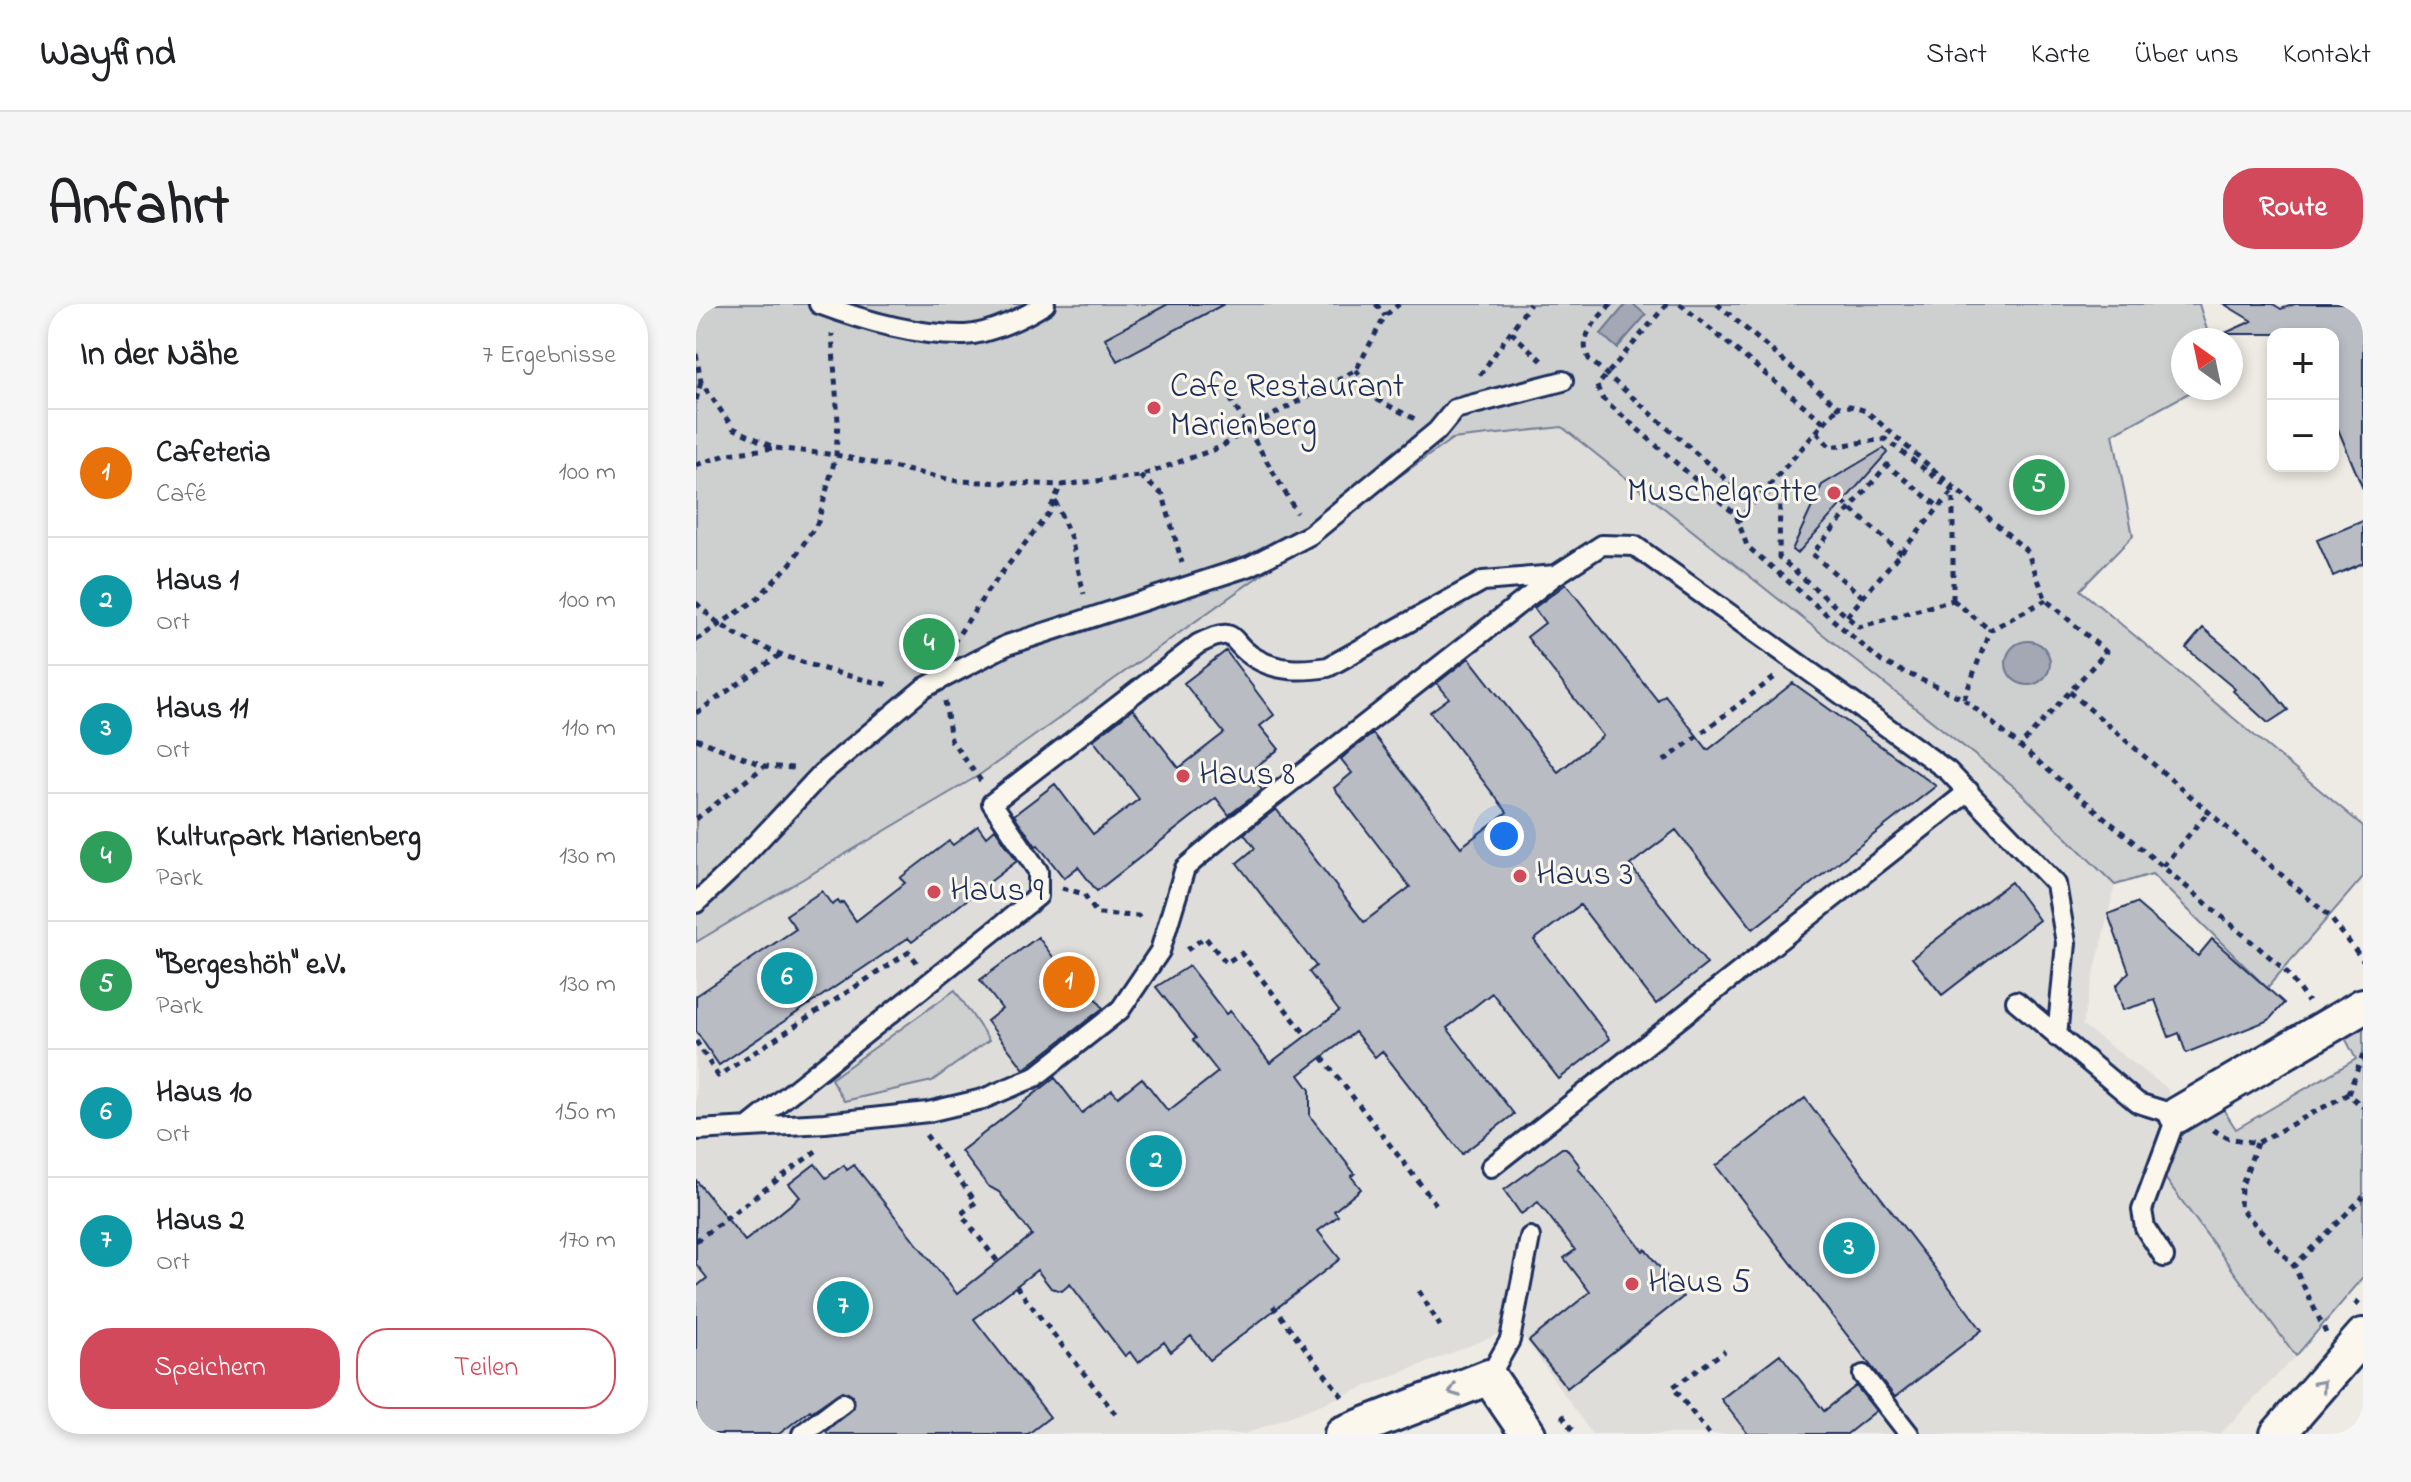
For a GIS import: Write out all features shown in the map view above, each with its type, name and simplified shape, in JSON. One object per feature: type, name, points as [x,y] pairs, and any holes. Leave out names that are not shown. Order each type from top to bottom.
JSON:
[{"type":"street","points":[[2191,1120],[2326,1027],[2363,1006]]},
{"type":"street","points":[[2278,1434],[2363,1336]]},
{"type":"street","points":[[1353,1430],[1489,1377],[1528,1434]]},
{"type":"lane","points":[[825,306],[889,326],[968,335],[1024,317],[1045,304]]},
{"type":"lane","points":[[696,903],[822,773],[924,688],[1007,645],[1250,566],[1310,535],[1437,431],[1455,409],[1563,381]]},
{"type":"lane","points":[[696,1130],[911,1114],[983,1099],[1035,1077],[1120,1010],[1162,944],[1185,868],[1556,575],[1602,545],[1635,546],[1948,771],[2056,884],[2066,943],[2057,1037]]},
{"type":"lane","points":[[748,1127],[1038,896],[1038,871],[992,803],[1198,644],[1217,634],[1234,637],[1253,658],[1279,668],[1303,671],[1328,667],[1483,581],[1556,575]]},
{"type":"lane","points":[[1491,1167],[1969,791]]},
{"type":"lane","points":[[2016,1001],[2138,1103],[2191,1120],[2142,1210],[2145,1228],[2164,1257]]},
{"type":"lane","points":[[1489,1377],[1510,1340],[1530,1237]]},
{"type":"lane","points":[[1863,1375],[1909,1434]]},
{"type":"lane","points":[[802,1434],[843,1403]]},
{"type":"path","points":[[1376,304],[1385,316]]},
{"type":"path","points":[[696,465],[729,454],[775,448],[836,455],[957,481],[1061,485],[1140,476],[1221,447],[1249,428],[1356,370],[1385,316],[1399,304]]},
{"type":"path","points":[[1455,409],[1530,304]]},
{"type":"path","points":[[1600,304],[1608,307],[1585,337],[1584,349],[1589,359],[1754,504]]},
{"type":"path","points":[[1667,304],[1597,386],[1602,398],[1736,515],[1736,523],[1747,546],[1882,662],[1964,699],[2284,969],[2326,1027]]},
{"type":"path","points":[[1680,304],[1825,423]]},
{"type":"path","points":[[1717,304],[1838,407],[1850,406],[1866,411],[2027,551],[2046,600],[2106,652],[2020,746]]},
{"type":"path","points":[[696,640],[756,600],[791,563],[818,522],[836,455],[838,421],[825,306]]},
{"type":"path","points":[[1511,332],[1563,381]]},
{"type":"path","points":[[696,354],[701,382],[733,428],[775,448]]},
{"type":"path","points":[[1356,370],[1378,400],[1437,431]]},
{"type":"path","points":[[696,400],[701,382]]},
{"type":"path","points":[[1230,398],[1310,535]]},
{"type":"path","points":[[1736,523],[1838,407]]},
{"type":"path","points":[[1817,432],[1830,447],[1885,439],[1953,491]]},
{"type":"path","points":[[1863,597],[1812,554],[1887,465],[1939,507]]},
{"type":"path","points":[[1140,476],[1163,495],[1189,587]]},
{"type":"path","points":[[696,603],[719,623],[753,644],[859,678],[924,688],[987,592],[1048,514],[1061,485]]},
{"type":"path","points":[[1765,491],[1780,498],[1779,557],[1859,627],[1953,600]]},
{"type":"path","points":[[1847,616],[1953,491]]},
{"type":"path","points":[[1953,491],[1953,600]]},
{"type":"path","points":[[1054,500],[1071,538],[1090,620]]},
{"type":"path","points":[[1843,502],[1901,553]]},
{"type":"path","points":[[1953,600],[1990,630]]},
{"type":"path","points":[[1964,699],[1990,630],[2046,600]]},
{"type":"path","points":[[696,713],[782,654]]},
{"type":"path","points":[[1664,761],[1796,661]]},
{"type":"path","points":[[942,681],[951,740],[978,776]]},
{"type":"path","points":[[2070,692],[2329,916],[2363,960]]},
{"type":"path","points":[[696,739],[778,769]]},
{"type":"path","points":[[696,819],[765,766]]},
{"type":"path","points":[[2162,867],[2208,812]]},
{"type":"path","points":[[1038,882],[1084,894],[1097,914],[1138,916],[1162,944]]},
{"type":"path","points":[[1205,937],[1226,963],[1241,953],[1306,1035]]},
{"type":"path","points":[[696,1041],[718,1076],[909,952],[931,981]]},
{"type":"path","points":[[2191,1120],[2228,1138],[2257,1143],[2348,1094],[2363,1055]]},
{"type":"path","points":[[1322,1057],[1438,1207]]},
{"type":"path","points":[[2348,1094],[2363,1107]]},
{"type":"path","points":[[911,1114],[976,1202],[961,1214],[998,1262]]},
{"type":"path","points":[[696,1241],[858,1120]]},
{"type":"path","points":[[2257,1143],[2241,1188],[2240,1208],[2294,1266],[2328,1337]]},
{"type":"path","points":[[2294,1266],[2363,1197]]},
{"type":"path","points":[[1016,1286],[1117,1416]]},
{"type":"path","points":[[1419,1291],[1440,1326]]},
{"type":"path","points":[[1273,1306],[1353,1430]]},
{"type":"path","points":[[1709,1434],[1673,1387],[1725,1351]]},
{"type":"path","points":[[1562,1415],[1575,1434]]},
{"type":"shaded area","points":[[696,304],[2199,304],[2206,328],[2171,328],[2171,400],[2176,400],[2113,434],[2133,536],[2080,590],[2363,826],[2363,877],[2267,988],[2152,874],[2115,885],[2016,788],[1562,427],[1452,439],[978,776],[696,942]]},
{"type":"shaded area","points":[[1626,304],[1633,304],[1646,315],[1617,348],[1601,334]]},
{"type":"shaded area","points":[[1562,427],[2016,788],[2115,885],[2082,1025],[2167,1088],[2179,1130],[2165,1178],[2296,1356],[2220,1434],[1592,1434],[1517,1327],[1245,1434],[696,1434],[696,942],[978,776],[1452,439]]},
{"type":"shaded area","points":[[2028,641],[2044,647],[2050,663],[2044,679],[2028,685],[2012,679],[2006,663],[2012,647]]},
{"type":"shaded area","points":[[955,990],[989,1040],[932,1081],[844,1101],[831,1079]]},
{"type":"shaded area","points":[[2363,1023],[2363,1278],[2296,1356],[2165,1178],[2179,1130],[2219,1103],[2236,1129],[2356,1059],[2343,1034]]},
{"type":"building","points":[[1168,304],[1224,304],[1117,361],[1105,338]]},
{"type":"building","points":[[2224,304],[2273,304],[2281,309],[2295,304],[2355,304],[2363,326],[2363,489],[2339,431],[2339,328],[2267,328],[2267,334],[2243,334],[2243,328],[2236,328],[2252,321]]},
{"type":"building","points":[[1884,448],[1887,453],[1797,554],[1792,550],[1822,485]]},
{"type":"building","points":[[2363,521],[2363,563],[2333,576],[2317,540]]},
{"type":"building","points":[[1566,584],[1658,701],[1665,695],[1708,750],[1793,683],[1936,786],[1753,929],[1676,830],[1630,865],[1707,964],[1656,1004],[1580,905],[1534,940],[1610,1039],[1559,1079],[1492,993],[1447,1028],[1514,1114],[1462,1154],[1382,1051],[1375,1057],[1355,1032],[1299,1075],[1310,1090],[1310,1116],[1355,1174],[1351,1176],[1361,1189],[1334,1211],[1338,1216],[1318,1231],[1340,1259],[1210,1360],[1191,1336],[1171,1352],[1164,1342],[1138,1363],[1130,1352],[1125,1356],[1070,1284],[1062,1291],[1051,1288],[1037,1270],[974,1319],[1050,1417],[1028,1434],[828,1434],[826,1431],[854,1407],[853,1396],[842,1391],[779,1434],[696,1434],[696,1287],[707,1278],[696,1264],[696,1180],[745,1241],[800,1197],[789,1184],[815,1164],[826,1178],[844,1165],[847,1170],[854,1165],[957,1294],[1032,1235],[999,1192],[988,1186],[961,1151],[1055,1078],[1082,1113],[1112,1090],[1118,1097],[1142,1078],[1168,1111],[1218,1072],[1156,987],[1189,966],[1226,1014],[1230,1011],[1270,1063],[1339,1011],[1309,972],[1316,966],[1237,863],[1255,848],[1244,834],[1276,809],[1364,922],[1410,887],[1334,788],[1352,773],[1341,759],[1351,750],[1373,734],[1461,847],[1507,812],[1430,712],[1449,698],[1437,683],[1469,658],[1558,772],[1603,736],[1527,637],[1545,623],[1534,608]]},
{"type":"building","points":[[2203,628],[2261,677],[2288,710],[2268,723],[2233,691],[2235,689],[2186,648]]},
{"type":"building","name":"Haus 8","points":[[1226,651],[1274,715],[1260,726],[1279,749],[1249,772],[1262,790],[1229,815],[1216,798],[1097,891],[1078,867],[1064,878],[1014,815],[1055,784],[1093,834],[1139,799],[1093,740],[1133,709],[1179,768],[1224,733],[1184,683]]},
{"type":"building","points":[[978,826],[986,837],[995,829],[1017,861],[912,942],[908,938],[719,1065],[696,1031],[696,996],[796,929],[786,915],[822,891],[832,905],[843,902],[856,921],[905,883],[900,878],[949,841],[953,845]]},
{"type":"building","points":[[2011,882],[2039,920],[1942,995],[1912,958]]},
{"type":"building","points":[[2136,903],[2198,956],[2212,939],[2284,1003],[2269,1020],[2186,1053],[2179,1033],[2169,1037],[2155,1000],[2123,1010],[2116,986],[2129,972],[2108,914]]},
{"type":"building","points":[[1038,937],[1059,965],[1068,959],[1103,1008],[1024,1069],[987,1021],[1002,1009],[980,980]]},
{"type":"building","points":[[1805,1098],[1982,1330],[1895,1397],[1716,1166]]},
{"type":"building","name":"Haus 5","points":[[1566,1148],[1643,1251],[1645,1249],[1683,1297],[1567,1388],[1529,1341],[1590,1292],[1564,1258],[1575,1250],[1538,1202],[1521,1214],[1504,1190]]},
{"type":"building","points":[[1780,1354],[1824,1411],[1856,1386],[1876,1411],[1847,1434],[1748,1434],[1721,1399]]},
{"type":"place","name":"Cafe Restaurant Marienberg","points":[[1154,408]]},
{"type":"place","name":"\"Bergeshöh\" e.V.","points":[[2039,485]]},
{"type":"place","name":"Muschelgrotte","points":[[1834,493]]},
{"type":"place","name":"Kulturpark Marienberg","points":[[929,644]]},
{"type":"place","name":"Haus 8","points":[[1183,776]]},
{"type":"place","name":"Haus 3","points":[[1520,876]]},
{"type":"place","name":"Haus 9","points":[[934,892]]},
{"type":"place","name":"Haus 10","points":[[787,978]]},
{"type":"place","name":"Cafeteria","points":[[1069,982]]},
{"type":"place","name":"Haus 1","points":[[1156,1161]]},
{"type":"place","name":"Haus 11","points":[[1849,1248]]},
{"type":"place","name":"Haus 5","points":[[1632,1284]]},
{"type":"place","name":"Haus 2","points":[[843,1307]]}]
